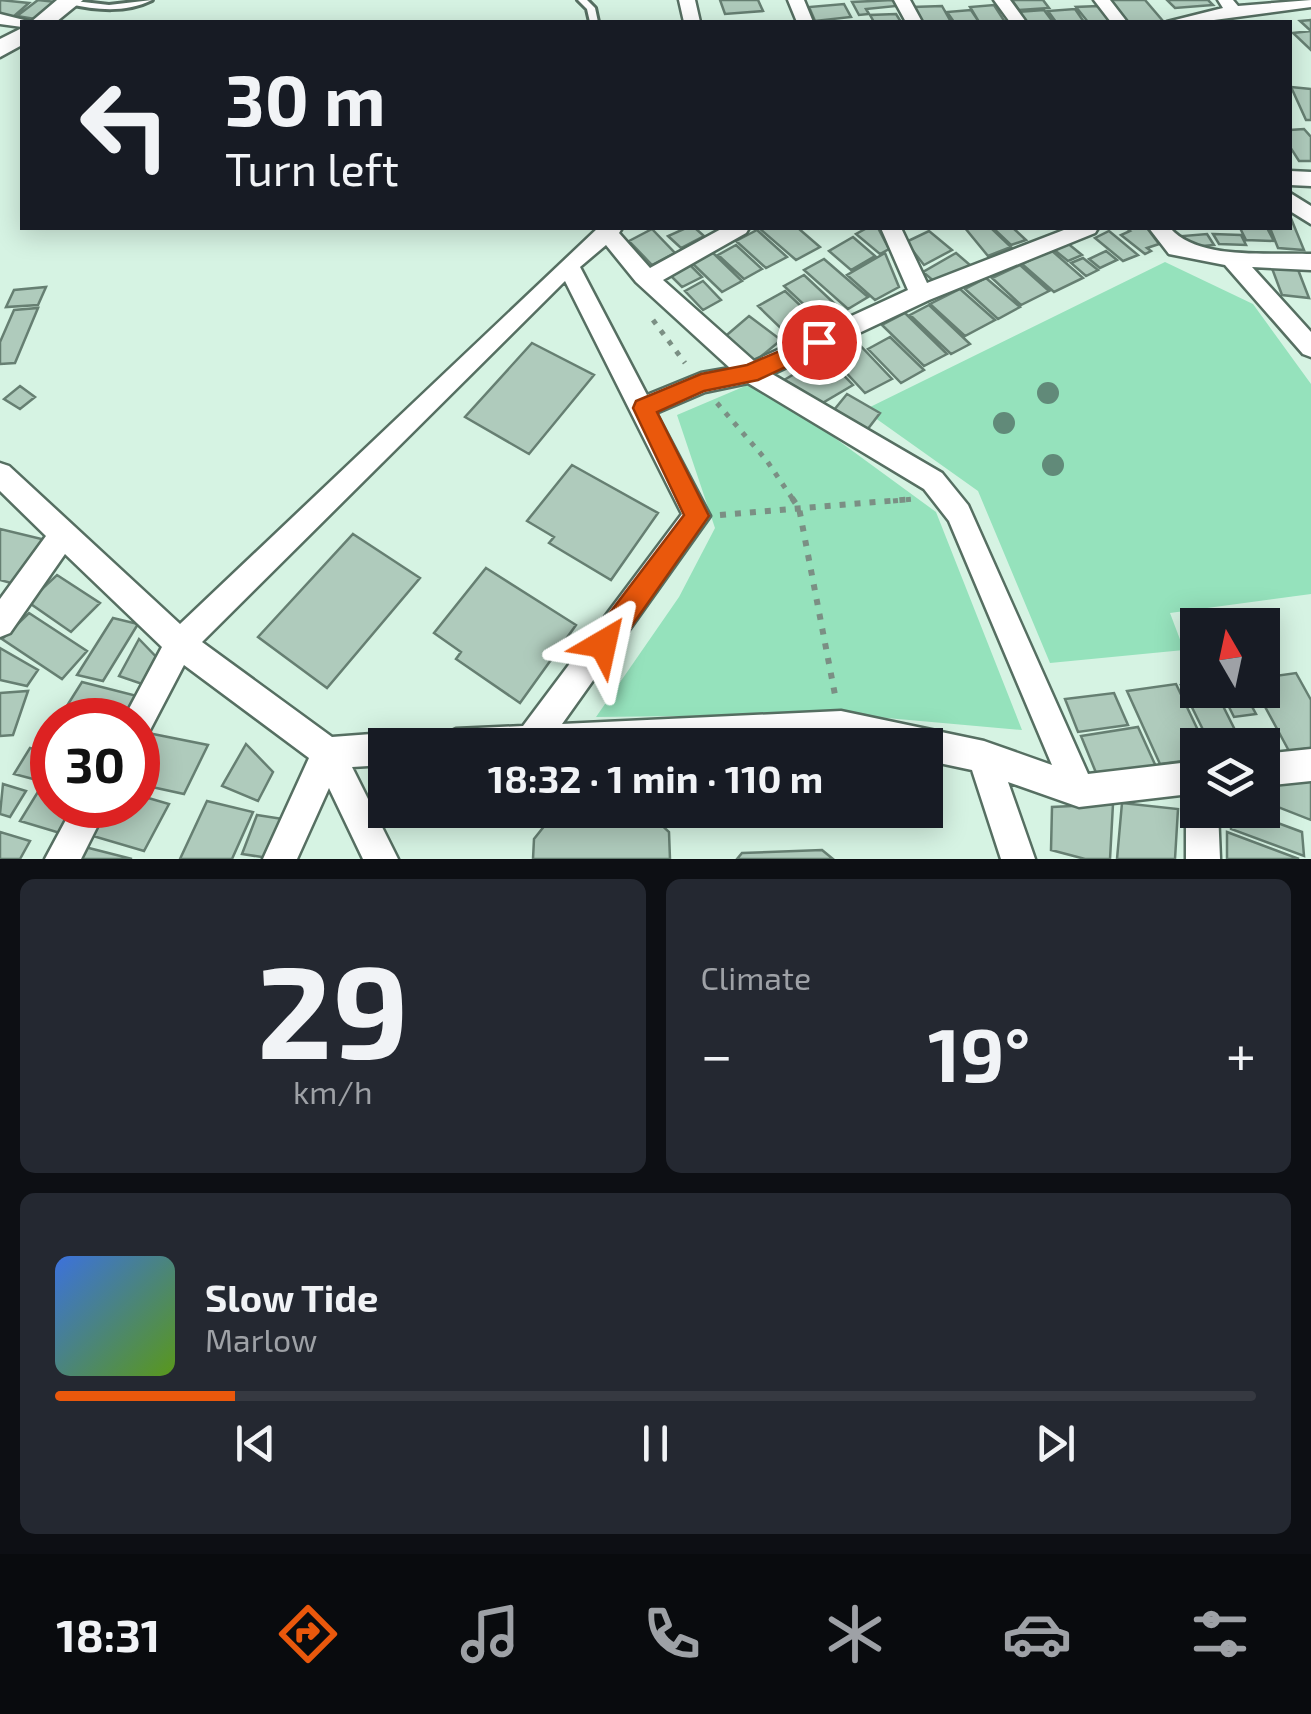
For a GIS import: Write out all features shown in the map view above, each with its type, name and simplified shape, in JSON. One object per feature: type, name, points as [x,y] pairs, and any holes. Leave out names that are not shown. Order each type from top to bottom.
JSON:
[{"type":"street","points":[[1102,0],[1117,20]]},
{"type":"street","points":[[45,20],[71,1]]},
{"type":"street","points":[[1180,20],[1229,5],[1311,2]]},
{"type":"street","points":[[1292,202],[1311,218]]},
{"type":"street","points":[[151,698],[180,644],[608,230]]},
{"type":"street","points":[[610,230],[648,279],[751,374],[934,481],[959,514],[1079,792]]},
{"type":"street","points":[[648,279],[735,230]]},
{"type":"street","points":[[892,230],[921,294]]},
{"type":"street","points":[[644,408],[701,383],[751,374],[921,294],[1083,230]]},
{"type":"street","points":[[1161,230],[1177,249],[1232,258],[1311,262]]},
{"type":"street","points":[[1232,258],[1311,348]]},
{"type":"street","points":[[541,728],[697,516],[568,266]]},
{"type":"street","points":[[0,474],[180,644],[328,752],[380,859]]},
{"type":"street","points":[[0,623],[65,532]]},
{"type":"street","points":[[943,749],[984,757],[1079,792],[1180,779]]},
{"type":"street","points":[[328,752],[368,750]]},
{"type":"street","points":[[280,859],[328,752]]},
{"type":"street","points":[[984,757],[1018,859]]},
{"type":"street","points":[[1280,769],[1311,766]]},
{"type":"street","points":[[62,859],[79,828]]},
{"type":"street","points":[[1202,828],[1203,859]]},
{"type":"lane","points":[[71,1],[102,10],[126,8],[148,0]]},
{"type":"path","points":[[648,314],[767,461],[800,508],[841,728]]},
{"type":"path","points":[[697,516],[945,496]]},
{"type":"green space","points":[[1165,262],[1253,304],[1311,384],[1311,594],[1180,608],[1180,612],[1170,613],[1180,650],[1050,663],[978,491],[864,410]]},
{"type":"green space","points":[[757,381],[936,512],[1022,730],[842,714],[596,717],[679,597],[715,528],[677,415]]},
{"type":"building","points":[[0,0],[29,3],[13,17],[0,16]]},
{"type":"building","points":[[38,0],[56,2],[35,19],[17,16]]},
{"type":"building","points":[[720,0],[758,0],[763,11],[725,14]]},
{"type":"building","points":[[893,0],[896,6],[866,9],[869,14],[859,15],[852,2]]},
{"type":"building","points":[[1012,0],[1043,0],[1049,8],[1019,10]]},
{"type":"building","points":[[1110,0],[1145,0],[1162,20],[1126,20]]},
{"type":"building","points":[[1167,0],[1208,0],[1213,5],[1175,8]]},
{"type":"building","points":[[844,4],[851,17],[815,20],[809,7]]},
{"type":"building","points":[[994,5],[1004,20],[978,20],[970,7]]},
{"type":"building","points":[[942,6],[950,20],[920,20],[913,7]]},
{"type":"building","points":[[1098,6],[1109,20],[1086,20],[1076,7]]},
{"type":"building","points":[[1075,9],[1083,20],[1055,20],[1048,11]]},
{"type":"building","points":[[971,10],[978,20],[953,20],[947,12]]},
{"type":"building","points":[[1044,10],[1052,20],[1023,20],[1017,12]]},
{"type":"building","points":[[896,14],[900,20],[873,20],[870,15]]},
{"type":"building","points":[[1311,31],[1311,50],[1293,33]]},
{"type":"building","points":[[1292,87],[1311,89],[1311,120],[1306,120]]},
{"type":"building","points":[[1304,129],[1311,137],[1311,161],[1299,161],[1292,150],[1292,130]]},
{"type":"building","points":[[1292,221],[1304,250],[1278,248],[1271,230],[1292,230]]},
{"type":"building","points":[[653,230],[675,253],[652,265],[629,241]]},
{"type":"building","points":[[682,230],[697,230],[704,236],[681,248],[668,236]]},
{"type":"building","points":[[757,230],[787,257],[766,268],[736,241]]},
{"type":"building","points":[[761,230],[800,230],[820,247],[796,260]]},
{"type":"building","points":[[879,230],[889,249],[880,254],[856,234]]},
{"type":"building","points":[[967,230],[993,230],[1011,247],[988,256]]},
{"type":"building","points":[[995,230],[1015,230],[1026,240],[1011,245]]},
{"type":"building","points":[[1148,230],[1159,244],[1147,248],[1151,251],[1145,254],[1121,235]]},
{"type":"building","points":[[1241,230],[1268,230],[1274,241],[1246,240]]},
{"type":"building","points":[[929,231],[952,250],[924,265],[906,242]]},
{"type":"building","points":[[1109,231],[1138,255],[1123,261],[1095,238]]},
{"type":"building","points":[[1207,234],[1214,245],[1190,247],[1183,236]]},
{"type":"building","points":[[1213,234],[1241,235],[1246,245],[1219,244]]},
{"type":"building","points":[[853,237],[875,256],[851,270],[829,251]]},
{"type":"building","points":[[1066,242],[1082,255],[1068,261],[1052,248]]},
{"type":"building","points":[[736,245],[762,269],[744,279],[718,255]]},
{"type":"building","points":[[1051,250],[1083,278],[1054,292],[1022,264]]},
{"type":"building","points":[[1106,251],[1117,260],[1100,268],[1089,259]]},
{"type":"building","points":[[712,252],[742,281],[722,292],[692,263]]},
{"type":"building","points":[[885,253],[899,287],[875,300],[847,275]]},
{"type":"building","points":[[956,253],[970,265],[936,283],[923,272]]},
{"type":"building","points":[[1083,258],[1098,270],[1086,276],[1071,263]]},
{"type":"building","points":[[824,259],[868,297],[848,309],[804,270]]},
{"type":"building","points":[[1270,263],[1297,267],[1309,298],[1282,295]]},
{"type":"building","points":[[689,264],[702,277],[682,287],[669,274]]},
{"type":"building","points":[[1020,265],[1049,291],[1021,305],[992,278]]},
{"type":"building","points":[[804,275],[835,304],[815,315],[784,286]]},
{"type":"building","points":[[986,278],[1020,307],[998,319],[965,289]]},
{"type":"building","points":[[703,281],[721,300],[703,310],[685,291]]},
{"type":"building","points":[[46,287],[38,305],[6,307],[14,290]]},
{"type":"building","points":[[960,289],[995,320],[965,336],[930,304]]},
{"type":"building","points":[[785,291],[821,325],[794,341],[758,306]]},
{"type":"building","points":[[929,305],[970,344],[951,354],[910,315]]},
{"type":"building","points":[[38,308],[15,363],[0,364],[0,342],[14,310]]},
{"type":"building","points":[[905,313],[947,354],[924,366],[882,325]]},
{"type":"building","points":[[749,316],[781,340],[753,363],[721,340]]},
{"type":"building","points":[[890,337],[924,370],[901,383],[868,349]]},
{"type":"building","points":[[855,340],[892,379],[865,393],[829,354]]},
{"type":"building","points":[[532,343],[594,375],[529,454],[465,417]]},
{"type":"building","points":[[825,356],[853,385],[819,405],[779,383]]},
{"type":"building","points":[[20,386],[35,397],[20,409],[4,399]]},
{"type":"building","points":[[847,394],[880,413],[867,430],[834,410]]},
{"type":"building","points":[[572,465],[658,513],[611,580],[549,543],[554,537],[527,521]]},
{"type":"building","points":[[0,529],[54,542],[22,586],[0,580]]},
{"type":"building","points":[[353,534],[420,578],[327,688],[258,637]]},
{"type":"building","points":[[486,568],[576,625],[520,703],[456,659],[461,652],[434,633]]},
{"type":"building","points":[[57,575],[100,603],[71,632],[28,602]]},
{"type":"building","points":[[29,613],[87,651],[62,679],[2,639]]},
{"type":"building","points":[[113,618],[138,624],[103,681],[77,675]]},
{"type":"building","points":[[139,639],[163,664],[148,686],[119,676]]},
{"type":"building","points":[[0,648],[38,670],[27,686],[0,680]]},
{"type":"building","points":[[1296,673],[1311,700],[1311,748],[1289,751],[1280,728],[1266,708],[1280,708],[1280,675]]},
{"type":"building","points":[[82,682],[141,697],[140,698],[72,698]]},
{"type":"building","points":[[1176,684],[1180,708],[1187,708],[1197,728],[1180,728],[1180,761],[1160,764],[1127,691]]},
{"type":"building","points":[[28,691],[13,735],[0,736],[0,693]]},
{"type":"building","points":[[1114,693],[1128,725],[1078,732],[1065,699]]},
{"type":"building","points":[[1192,708],[1224,708],[1234,728],[1202,728]]},
{"type":"building","points":[[1230,708],[1253,708],[1256,714],[1234,717]]},
{"type":"building","points":[[1138,727],[1158,771],[1099,780],[1081,736]]},
{"type":"building","points":[[160,735],[208,745],[184,794],[160,789]]},
{"type":"building","points":[[246,744],[273,772],[258,801],[222,786]]},
{"type":"building","points":[[30,748],[30,778],[14,774]]},
{"type":"building","points":[[1311,775],[1311,820],[1280,808],[1280,776]]},
{"type":"building","points":[[3,784],[26,791],[10,817],[0,814]]},
{"type":"building","points":[[160,801],[169,804],[160,821]]},
{"type":"building","points":[[207,801],[253,812],[232,859],[180,859]]},
{"type":"building","points":[[1122,803],[1178,809],[1175,859],[1117,859]]},
{"type":"building","points":[[1113,804],[1110,859],[1085,859],[1051,850],[1052,807]]},
{"type":"building","points":[[30,805],[30,824],[20,821]]},
{"type":"building","points":[[257,815],[289,820],[275,859],[242,854]]},
{"type":"building","points":[[1280,824],[1302,832],[1304,856],[1231,829],[1280,828]]},
{"type":"building","points":[[97,828],[156,828],[144,851],[93,836]]},
{"type":"building","points":[[543,828],[665,828],[669,832],[670,859],[533,859],[534,839]]},
{"type":"building","points":[[0,832],[30,841],[20,859],[0,859]]},
{"type":"building","points":[[1227,832],[1299,859],[1227,859]]},
{"type":"building","points":[[81,846],[132,859],[74,859]]},
{"type":"building","points":[[822,850],[833,859],[737,859],[742,853]]},
{"type":"route","points":[[603,644],[697,516],[644,408],[701,383],[751,374],[819,342]]}]
